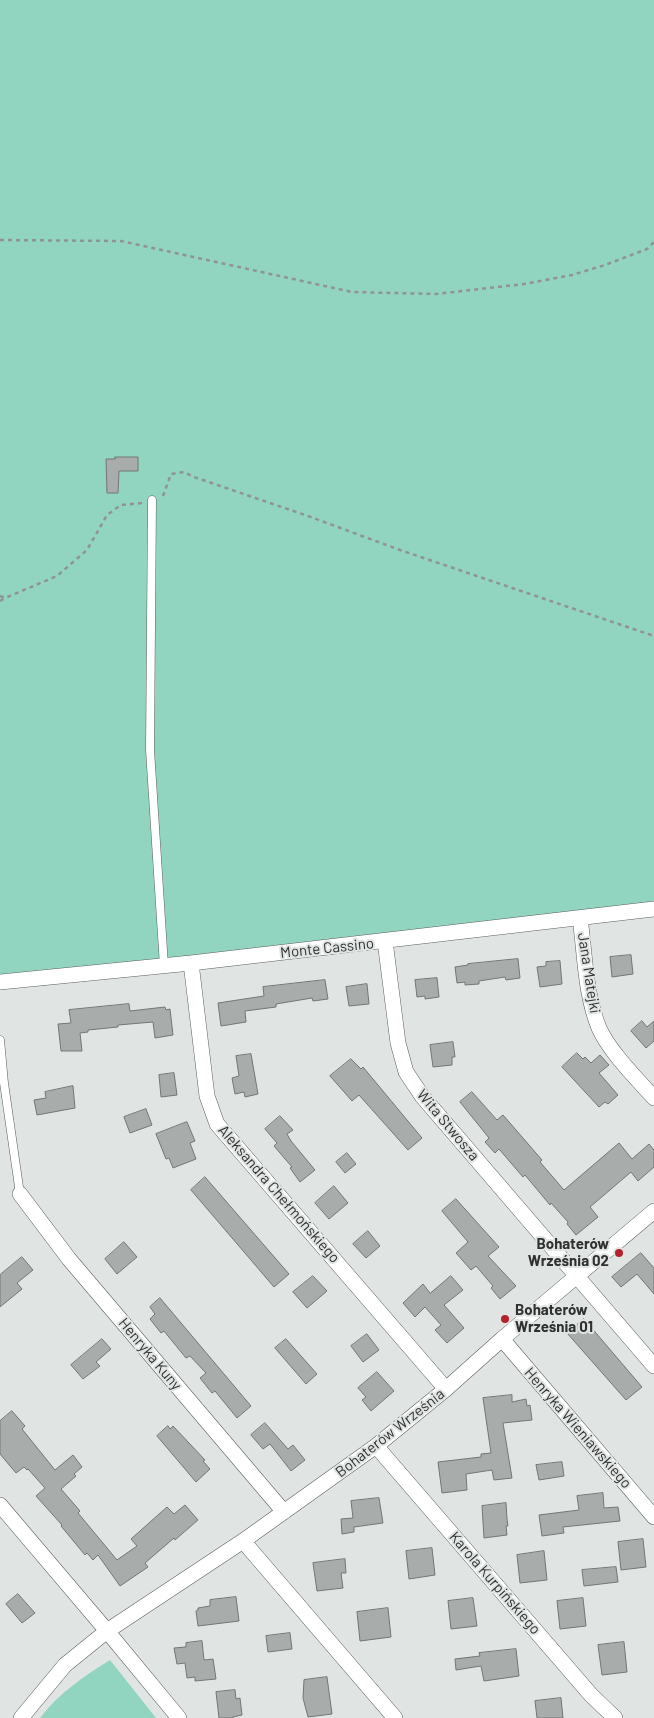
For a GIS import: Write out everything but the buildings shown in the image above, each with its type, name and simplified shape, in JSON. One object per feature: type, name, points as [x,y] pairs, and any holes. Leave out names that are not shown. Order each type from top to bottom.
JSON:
[{"type":"street","name":"Monte Cassino","points":[[0,982],[191,963],[654,909]]},
{"type":"street","name":"Jana Matejki","points":[[580,918],[591,1001],[600,1029],[615,1052],[654,1098]]},
{"type":"street","name":"Wita Stwosza","points":[[385,941],[398,1043],[406,1072],[422,1096],[654,1366]]},
{"type":"street","name":"Aleksandra Chełmońskiego","points":[[191,963],[207,1096],[217,1124],[446,1390]]},
{"type":"street","name":"Henryka Kuny","points":[[20,1194],[69,1259],[284,1512]]},
{"type":"street","name":"Bohaterów Września","points":[[20,1718],[65,1665],[107,1630],[243,1541],[376,1446],[446,1390],[654,1211]]},
{"type":"street","name":"Henryka Wieniawskiego","points":[[502,1340],[654,1517]]},
{"type":"street","name":"Karola Kurpińskiego","points":[[376,1446],[591,1695],[615,1718]]},
{"type":"street","points":[[0,1505],[179,1718]]},
{"type":"street","points":[[243,1541],[395,1718]]},
{"type":"lane","points":[[152,501],[150,750],[164,966]]},
{"type":"lane","points":[[0,1040],[4,1083],[20,1194]]},
{"type":"path","points":[[0,240],[121,241],[352,292],[436,294],[524,284],[572,274],[604,265],[647,249],[654,242]]},
{"type":"path","points":[[0,600],[57,576],[87,550],[107,515],[121,505],[152,501],[161,502],[171,474],[184,472],[400,550],[654,636]]},
{"type":"path","points":[[0,596],[5,598]]},
{"type":"green space","points":[[0,0],[654,0],[654,909],[0,982]]},
{"type":"green space","points":[[110,1660],[156,1718],[40,1718],[64,1693]]},
{"type":"place","name":"Bohaterów Września 02","points":[[619,1253]]},
{"type":"place","name":"Bohaterów Września 01","points":[[505,1319]]}]
